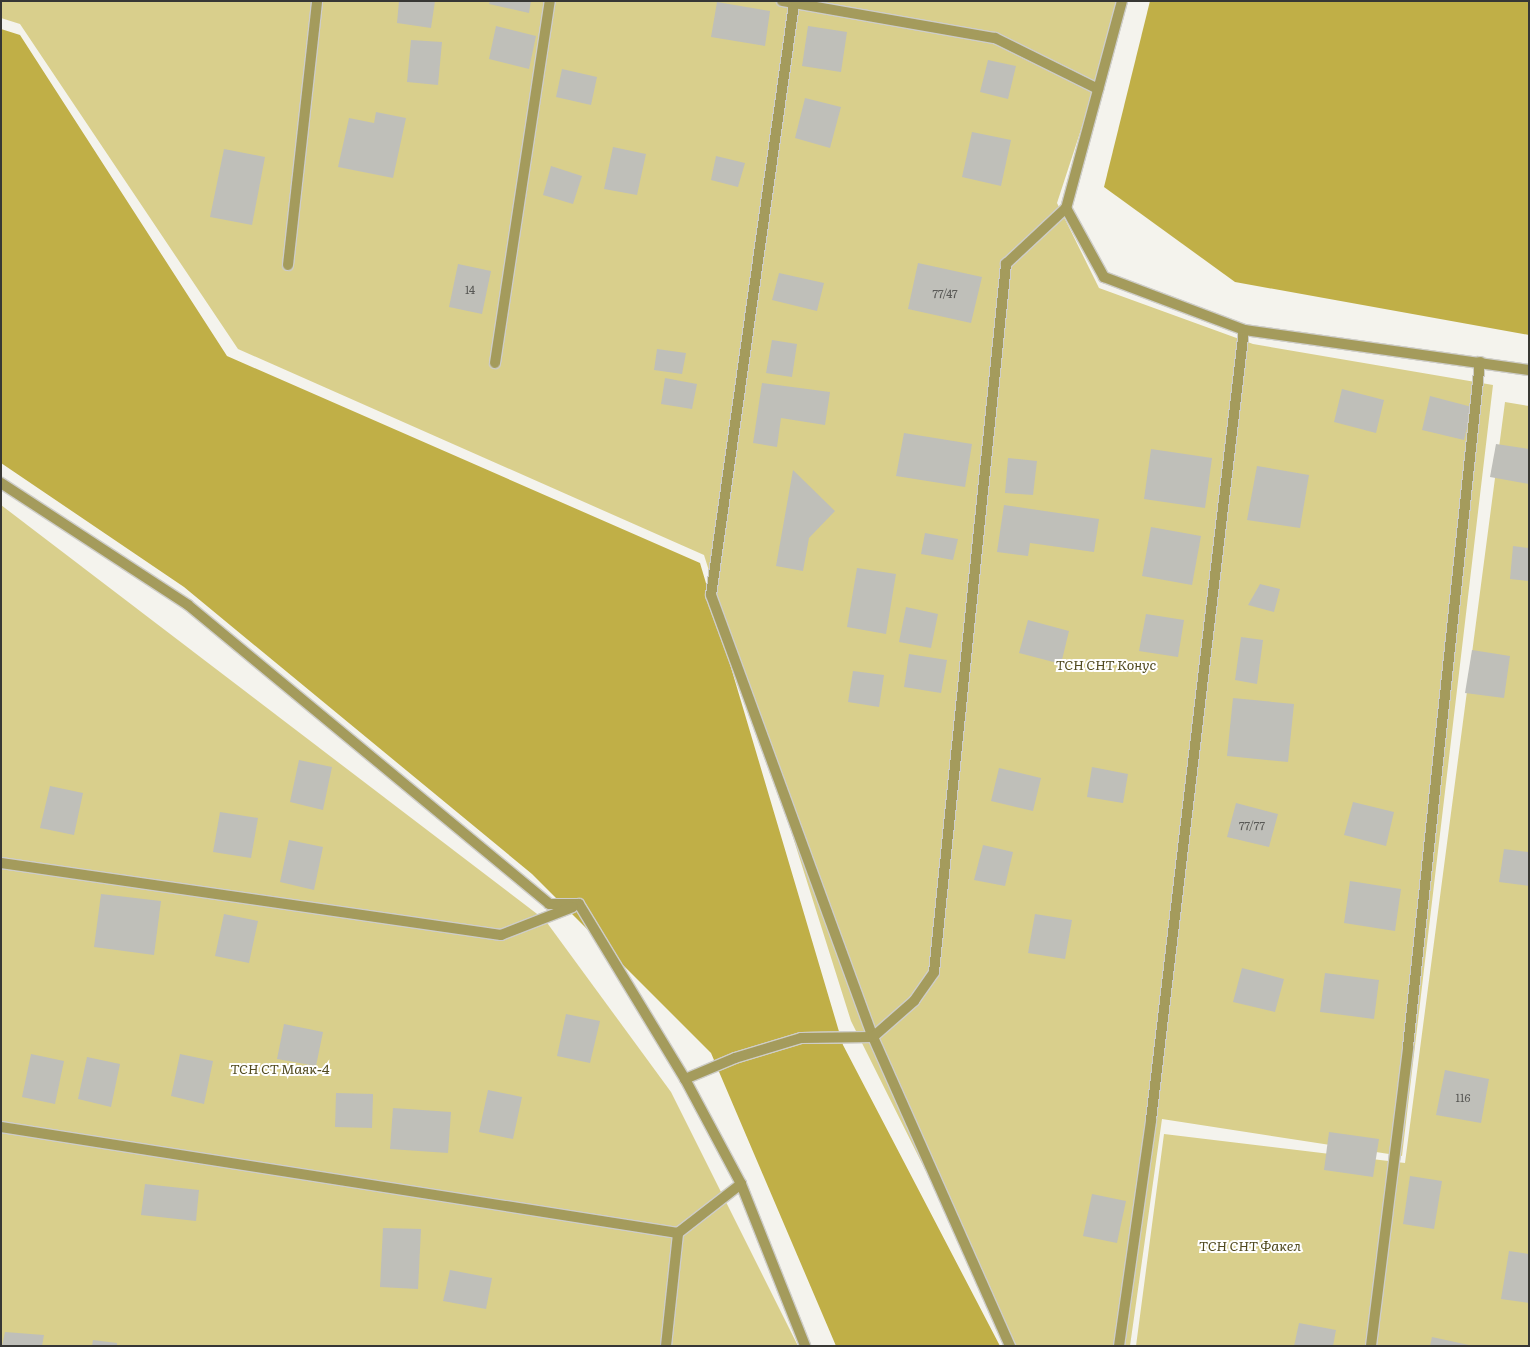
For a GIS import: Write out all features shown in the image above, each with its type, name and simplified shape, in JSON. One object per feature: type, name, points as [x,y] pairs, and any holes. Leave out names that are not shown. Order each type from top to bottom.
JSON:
[{"type":"street","points":[[288,265],[316,1]]},
{"type":"street","points":[[495,363],[550,1]]},
{"type":"street","points":[[782,1],[995,38],[1098,90]]},
{"type":"street","points":[[685,1079],[735,1058],[801,1038],[873,1037],[914,1001],[934,972],[1006,264],[1066,208],[1122,1]]},
{"type":"street","points":[[794,4],[710,595],[873,1037],[1010,1346]]},
{"type":"street","points":[[1066,208],[1104,276],[1244,330],[1529,370]]},
{"type":"street","points":[[1119,1346],[1151,1120],[1244,330]]},
{"type":"street","points":[[1371,1346],[1408,1047],[1480,362]]},
{"type":"street","points":[[1,483],[188,605],[549,904],[579,904]]},
{"type":"street","points":[[1,863],[501,935],[579,904]]},
{"type":"street","points":[[579,904],[685,1079],[741,1184],[805,1346]]},
{"type":"street","points":[[1,1127],[678,1233]]},
{"type":"street","points":[[666,1346],[678,1233],[741,1184]]},
{"type":"green space","name":"ТСН СНТ Конус","points":[[1,1],[1123,1],[1057,203],[1099,288],[1253,344],[1493,385],[1402,1156],[1162,1119],[1130,1346],[1013,1346],[851,1021],[704,555],[238,349],[20,24],[1,18]]},
{"type":"green space","name":"ТСН СНТ Факел","points":[[1505,402],[1529,406],[1529,1346],[1136,1346],[1164,1134],[1405,1163]]},
{"type":"green space","name":"ТСН СТ Маяк-4","points":[[1,505],[545,920],[671,1092],[798,1346],[1,1346]]},
{"type":"shaded area","points":[[1150,1],[1529,1],[1529,335],[1235,282],[1104,187]]},
{"type":"shaded area","points":[[1,29],[20,35],[227,356],[700,563],[843,1045],[1000,1346],[836,1346],[711,1053],[532,874],[184,587],[1,463]]},
{"type":"building","points":[[399,1],[435,1],[431,28],[397,23]]},
{"type":"building","points":[[490,1],[531,1],[529,13],[489,4]]},
{"type":"building","points":[[717,2],[770,11],[765,46],[711,37]]},
{"type":"building","points":[[496,26],[536,36],[529,69],[489,59]]},
{"type":"building","points":[[808,26],[847,32],[841,72],[802,66]]},
{"type":"building","points":[[411,40],[442,42],[438,85],[407,82]]},
{"type":"building","points":[[988,60],[1016,66],[1008,99],[980,92]]},
{"type":"building","points":[[562,69],[597,77],[591,105],[556,97]]},
{"type":"building","points":[[805,98],[841,107],[830,148],[795,138]]},
{"type":"building","points":[[376,112],[406,118],[393,178],[338,167],[349,118],[374,123]]},
{"type":"building","points":[[972,132],[1011,140],[1001,186],[962,177]]},
{"type":"building","points":[[613,147],[646,154],[637,195],[604,189]]},
{"type":"building","points":[[224,149],[265,157],[252,225],[210,217]]},
{"type":"building","points":[[716,156],[745,163],[738,187],[711,180]]},
{"type":"building","points":[[551,166],[582,176],[573,204],[543,195]]},
{"type":"building","points":[[918,263],[982,277],[971,323],[908,309]]},
{"type":"building","points":[[458,264],[491,271],[482,314],[449,307]]},
{"type":"building","points":[[779,273],[824,283],[817,311],[772,300]]},
{"type":"building","points":[[772,340],[797,344],[792,377],[766,373]]},
{"type":"building","points":[[657,349],[686,353],[682,374],[654,370]]},
{"type":"building","points":[[665,378],[697,384],[692,409],[661,404]]},
{"type":"building","points":[[762,383],[830,392],[825,425],[781,418],[777,447],[753,443]]},
{"type":"building","points":[[1342,389],[1384,400],[1376,433],[1334,422]]},
{"type":"building","points":[[1430,396],[1472,407],[1464,440],[1422,430]]},
{"type":"building","points":[[904,433],[972,444],[965,487],[896,476]]},
{"type":"building","points":[[1496,444],[1529,449],[1529,484],[1490,477]]},
{"type":"building","points":[[1151,449],[1212,458],[1205,508],[1144,499]]},
{"type":"building","points":[[1008,458],[1037,461],[1033,495],[1005,493]]},
{"type":"building","points":[[1257,466],[1309,475],[1300,528],[1247,520]]},
{"type":"building","points":[[793,470],[835,511],[809,538],[803,571],[776,566]]},
{"type":"building","points":[[1004,505],[1099,519],[1094,552],[1030,543],[1028,556],[997,552]]},
{"type":"building","points":[[1151,527],[1201,536],[1192,585],[1142,576]]},
{"type":"building","points":[[925,533],[958,539],[953,560],[921,554]]},
{"type":"building","points":[[1513,546],[1529,548],[1529,581],[1510,579]]},
{"type":"building","points":[[857,568],[896,574],[886,634],[847,627]]},
{"type":"building","points":[[1260,584],[1280,589],[1274,612],[1248,605]]},
{"type":"building","points":[[906,607],[938,614],[931,648],[899,642]]},
{"type":"building","points":[[1146,614],[1184,620],[1178,657],[1139,651]]},
{"type":"building","points":[[1028,620],[1069,631],[1061,664],[1019,653]]},
{"type":"building","points":[[1241,637],[1263,640],[1257,684],[1235,680]]},
{"type":"building","points":[[1472,650],[1510,656],[1504,698],[1465,693]]},
{"type":"building","points":[[909,654],[947,660],[941,693],[904,687]]},
{"type":"building","points":[[853,671],[884,675],[879,707],[848,702]]},
{"type":"building","points":[[1233,698],[1294,704],[1288,762],[1227,756]]},
{"type":"building","points":[[299,760],[332,767],[323,810],[290,802]]},
{"type":"building","points":[[1092,767],[1128,774],[1123,803],[1087,797]]},
{"type":"building","points":[[999,768],[1041,778],[1033,811],[991,801]]},
{"type":"building","points":[[50,786],[83,793],[74,835],[40,828]]},
{"type":"building","points":[[1353,802],[1394,812],[1386,846],[1344,835]]},
{"type":"building","points":[[1236,803],[1278,814],[1269,847],[1227,837]]},
{"type":"building","points":[[220,812],[258,818],[251,858],[213,852]]},
{"type":"building","points":[[289,840],[323,847],[314,890],[280,882]]},
{"type":"building","points":[[983,845],[1013,852],[1005,886],[974,880]]},
{"type":"building","points":[[1504,849],[1529,852],[1529,886],[1499,882]]},
{"type":"building","points":[[1350,881],[1401,889],[1395,931],[1344,923]]},
{"type":"building","points":[[101,894],[161,901],[154,955],[94,947]]},
{"type":"building","points":[[224,914],[258,921],[249,963],[215,956]]},
{"type":"building","points":[[1035,914],[1072,920],[1065,959],[1028,953]]},
{"type":"building","points":[[1242,968],[1284,979],[1275,1012],[1233,1002]]},
{"type":"building","points":[[1325,973],[1379,980],[1374,1019],[1320,1012]]},
{"type":"building","points":[[566,1014],[600,1021],[590,1063],[557,1056]]},
{"type":"building","points":[[284,1024],[323,1032],[316,1066],[277,1059]]},
{"type":"building","points":[[31,1054],[64,1061],[55,1104],[22,1097]]},
{"type":"building","points":[[180,1054],[213,1061],[204,1104],[171,1096]]},
{"type":"building","points":[[87,1057],[120,1064],[111,1107],[78,1099]]},
{"type":"building","points":[[1445,1070],[1489,1079],[1481,1123],[1436,1115]]},
{"type":"building","points":[[488,1090],[522,1097],[513,1139],[479,1132]]},
{"type":"building","points":[[336,1093],[373,1094],[372,1128],[335,1127]]},
{"type":"building","points":[[393,1108],[451,1112],[448,1153],[390,1149]]},
{"type":"building","points":[[1329,1132],[1379,1139],[1373,1177],[1324,1170]]},
{"type":"building","points":[[1410,1176],[1442,1181],[1434,1229],[1403,1224]]},
{"type":"building","points":[[145,1184],[199,1190],[196,1221],[141,1215]]},
{"type":"building","points":[[1092,1194],[1126,1201],[1117,1243],[1083,1236]]},
{"type":"building","points":[[383,1228],[421,1229],[418,1289],[380,1287]]},
{"type":"building","points":[[1509,1251],[1529,1254],[1529,1303],[1501,1299]]},
{"type":"building","points":[[450,1270],[492,1278],[486,1309],[443,1301]]},
{"type":"building","points":[[1299,1323],[1336,1330],[1333,1346],[1294,1346]]},
{"type":"building","points":[[5,1332],[44,1335],[42,1346],[2,1346]]},
{"type":"building","points":[[1432,1337],[1469,1345],[1469,1346],[1430,1346]]},
{"type":"building","points":[[93,1340],[117,1343],[117,1346],[92,1346]]}]
